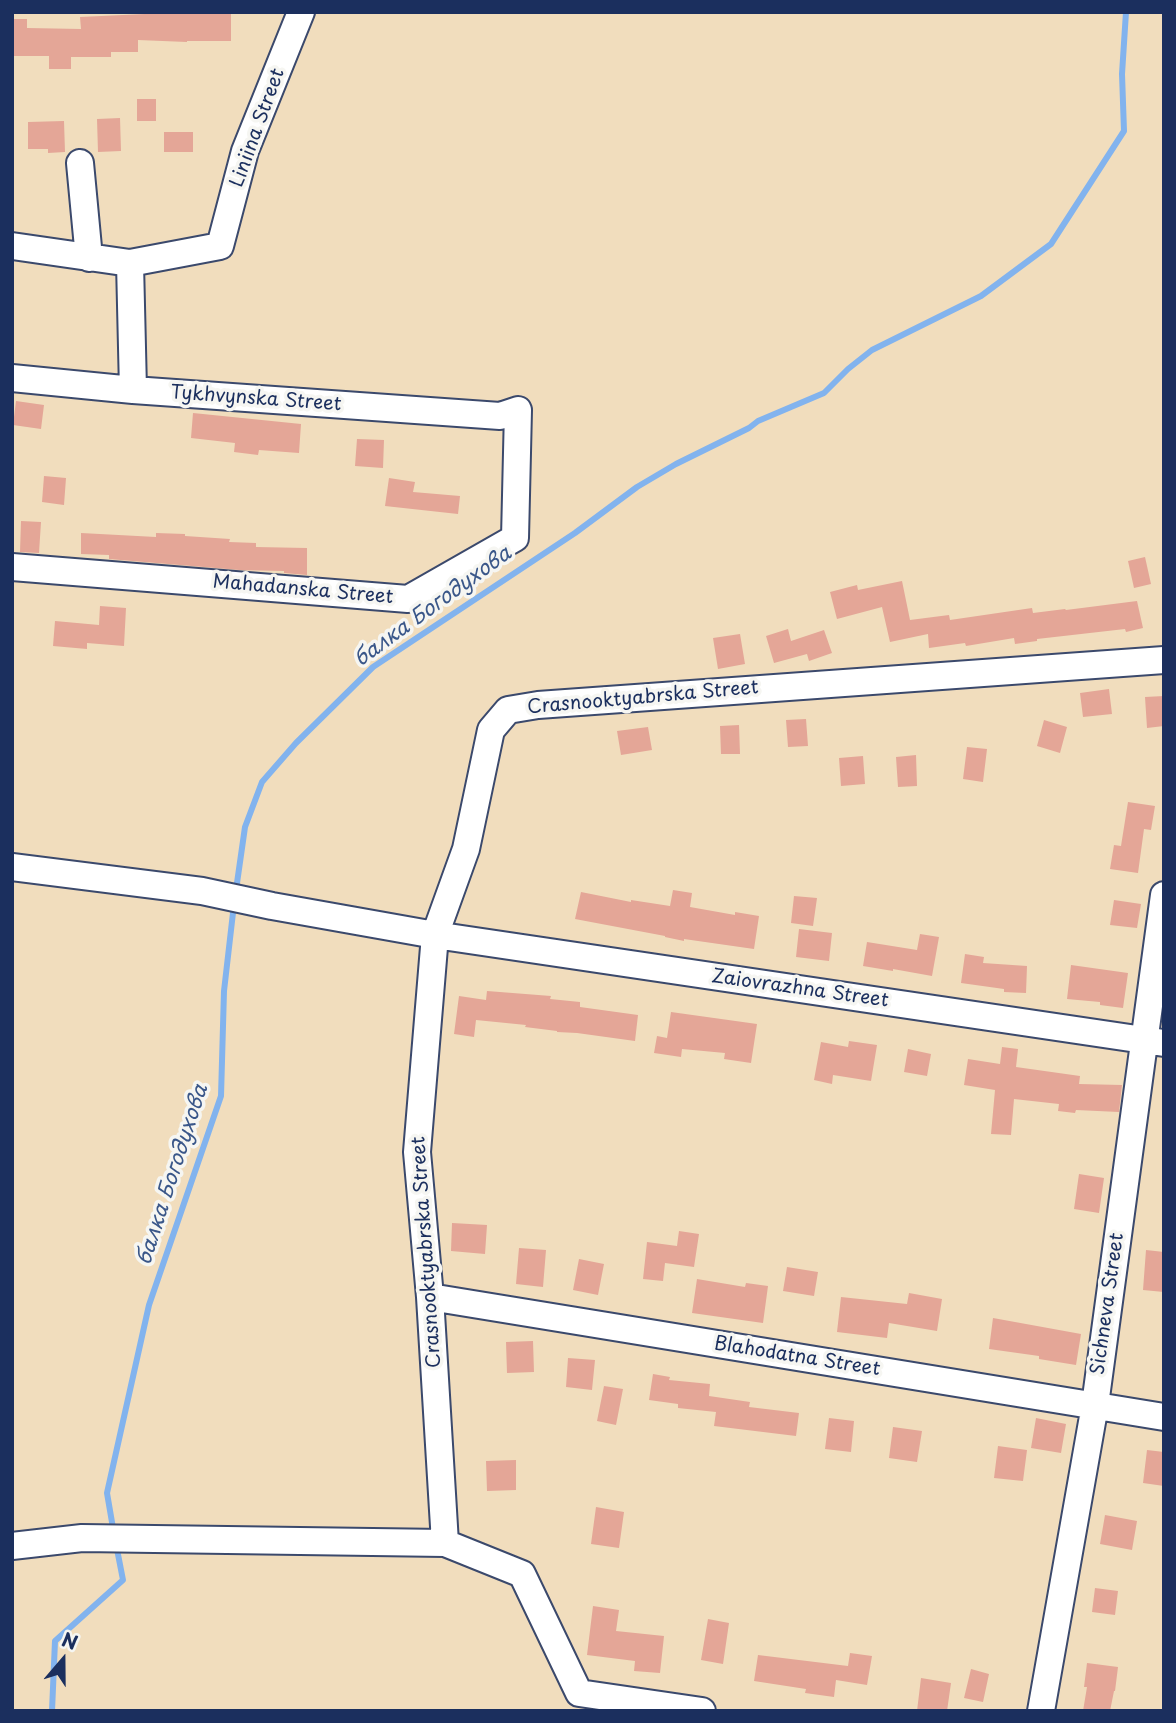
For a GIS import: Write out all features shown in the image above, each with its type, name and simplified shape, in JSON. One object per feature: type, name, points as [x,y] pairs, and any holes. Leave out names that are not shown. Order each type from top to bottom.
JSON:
[{"type":"street","name":"Liniina Street","points":[[130,263],[220,246],[245,151],[301,12]]},
{"type":"street","points":[[80,163],[89,258]]},
{"type":"street","points":[[12,246],[130,263],[133,390]]},
{"type":"street","name":"Tykhvynska Street","points":[[12,378],[133,390],[500,416]]},
{"type":"street","name":"Mahadanska Street","points":[[12,567],[408,599],[515,538],[518,410],[500,416]]},
{"type":"street","name":"Crasnooktyabrska Street","points":[[445,1543],[430,1297],[417,1152],[435,935],[466,849],[491,730],[508,710],[538,705],[1164,660]]},
{"type":"street","name":"Zaiovrazhna Street","points":[[12,867],[202,891],[435,935],[1154,1041]]},
{"type":"street","name":"Sichneva Street","points":[[1041,1711],[1095,1405],[1154,1041],[1164,895]]},
{"type":"street","name":"Blahodatna Street","points":[[430,1297],[1164,1417]]},
{"type":"street","points":[[12,1546],[82,1538],[445,1543],[522,1574],[579,1693],[702,1711]]},
{"type":"building","points":[[166,13],[231,14],[231,41],[138,40],[138,52],[111,52],[111,57],[71,57],[71,69],[49,69],[49,56],[12,56],[12,19],[27,19],[27,28],[81,29],[80,17]]},
{"type":"building","points":[[137,99],[156,99],[156,121],[137,121]]},
{"type":"building","points":[[120,118],[121,151],[98,152],[97,119]]},
{"type":"building","points":[[64,121],[65,152],[48,153],[48,149],[28,149],[28,122]]},
{"type":"building","points":[[164,132],[193,132],[193,152],[164,152]]},
{"type":"building","points":[[16,401],[44,405],[41,429],[13,425]]},
{"type":"building","points":[[193,413],[301,424],[299,453],[259,450],[258,455],[234,452],[235,443],[191,438]]},
{"type":"building","points":[[357,439],[384,440],[383,468],[355,466]]},
{"type":"building","points":[[44,476],[66,478],[64,505],[42,502]]},
{"type":"building","points":[[389,478],[415,482],[413,492],[460,496],[458,514],[385,506]]},
{"type":"building","points":[[21,521],[41,522],[39,553],[20,552]]},
{"type":"building","points":[[81,533],[156,537],[156,533],[185,534],[230,539],[229,542],[256,543],[256,547],[307,548],[307,575],[284,571],[109,559],[109,555],[81,554]]},
{"type":"building","points":[[1145,557],[1151,584],[1134,588],[1128,561]]},
{"type":"building","points":[[902,581],[910,620],[949,615],[950,620],[1032,608],[1033,613],[1137,601],[1143,628],[1126,632],[1125,629],[1037,639],[1015,644],[1014,638],[966,646],[965,643],[929,648],[928,634],[890,642],[882,607],[837,619],[830,592],[857,585],[858,590]]},
{"type":"building","points":[[100,606],[126,608],[124,646],[87,643],[87,649],[53,646],[55,621],[99,625]]},
{"type":"building","points":[[788,629],[791,641],[824,630],[832,653],[809,661],[807,654],[774,663],[766,636]]},
{"type":"building","points":[[740,634],[745,664],[718,669],[713,638]]},
{"type":"building","points":[[1109,689],[1112,714],[1083,717],[1080,693]]},
{"type":"building","points":[[1164,696],[1164,726],[1147,728],[1145,697]]},
{"type":"building","points":[[806,719],[808,746],[788,747],[786,720]]},
{"type":"building","points":[[1044,720],[1067,727],[1060,753],[1037,746]]},
{"type":"building","points":[[739,725],[740,754],[721,754],[720,726]]},
{"type":"building","points":[[648,727],[652,750],[621,755],[617,731]]},
{"type":"building","points":[[967,747],[987,749],[983,782],[963,779]]},
{"type":"building","points":[[916,755],[917,786],[898,787],[896,757]]},
{"type":"building","points":[[863,756],[865,784],[841,786],[839,758]]},
{"type":"building","points":[[1128,802],[1155,806],[1151,830],[1144,829],[1138,873],[1110,869],[1114,845],[1121,846]]},
{"type":"building","points":[[673,890],[692,893],[690,907],[735,915],[735,912],[759,916],[754,949],[684,941],[575,919],[581,892],[631,902],[670,906]]},
{"type":"building","points":[[794,896],[817,898],[813,926],[791,923]]},
{"type":"building","points":[[1114,900],[1141,904],[1137,928],[1110,925]]},
{"type":"building","points":[[799,929],[832,933],[829,961],[796,957]]},
{"type":"building","points":[[920,934],[939,937],[932,976],[863,966],[867,942],[917,950]]},
{"type":"building","points":[[965,954],[984,957],[983,963],[1027,966],[1026,993],[1004,992],[1004,989],[961,983]]},
{"type":"building","points":[[1071,965],[1128,973],[1123,1008],[1100,1005],[1100,1002],[1067,999]]},
{"type":"building","points":[[487,991],[551,996],[550,999],[580,1002],[580,1007],[638,1015],[635,1041],[476,1020],[474,1037],[454,1034],[459,996],[486,1000]]},
{"type":"building","points":[[671,1012],[757,1024],[751,1063],[724,1059],[725,1053],[682,1049],[681,1057],[654,1053],[657,1036],[667,1038]]},
{"type":"building","points":[[849,1041],[877,1045],[871,1081],[833,1075],[832,1084],[814,1080],[821,1042],[848,1047]]},
{"type":"building","points":[[1002,1047],[1018,1049],[1016,1067],[1080,1076],[1079,1084],[1122,1085],[1119,1112],[1058,1111],[1059,1104],[1014,1099],[1011,1135],[991,1134],[995,1090],[964,1085],[968,1059],[1000,1064]]},
{"type":"building","points":[[908,1049],[931,1054],[927,1076],[904,1072]]},
{"type":"building","points":[[1079,1174],[1104,1178],[1099,1213],[1074,1209]]},
{"type":"building","points":[[452,1223],[487,1225],[485,1254],[451,1251]]},
{"type":"building","points":[[679,1231],[699,1234],[694,1267],[665,1263],[663,1281],[643,1279],[647,1242],[677,1246]]},
{"type":"building","points":[[519,1248],[546,1250],[543,1287],[516,1284]]},
{"type":"building","points":[[1146,1250],[1164,1252],[1164,1292],[1143,1290]]},
{"type":"building","points":[[579,1259],[604,1264],[598,1295],[573,1290]]},
{"type":"building","points":[[787,1267],[818,1272],[814,1296],[783,1291]]},
{"type":"building","points":[[697,1279],[745,1287],[746,1283],[768,1286],[763,1323],[692,1313]]},
{"type":"building","points":[[909,1293],[942,1299],[937,1331],[889,1323],[887,1338],[837,1332],[841,1297],[907,1304]]},
{"type":"building","points":[[993,1318],[1081,1334],[1076,1365],[1039,1359],[1039,1356],[989,1349]]},
{"type":"building","points":[[533,1341],[534,1372],[507,1373],[506,1342]]},
{"type":"building","points":[[568,1358],[595,1360],[592,1390],[566,1387]]},
{"type":"building","points":[[653,1374],[670,1377],[669,1380],[710,1384],[709,1396],[750,1402],[749,1407],[799,1413],[796,1436],[714,1426],[716,1412],[678,1408],[678,1404],[649,1400]]},
{"type":"building","points":[[604,1386],[623,1389],[616,1425],[597,1421]]},
{"type":"building","points":[[829,1418],[854,1421],[851,1452],[825,1449]]},
{"type":"building","points":[[1036,1418],[1066,1424],[1061,1453],[1031,1448]]},
{"type":"building","points":[[893,1427],[922,1431],[917,1462],[889,1458]]},
{"type":"building","points":[[998,1446],[1027,1450],[1023,1481],[994,1478]]},
{"type":"building","points":[[1147,1450],[1164,1452],[1164,1486],[1143,1483]]},
{"type":"building","points":[[516,1460],[516,1490],[487,1491],[486,1461]]},
{"type":"building","points":[[596,1507],[624,1512],[619,1548],[591,1544]]},
{"type":"building","points":[[1105,1515],[1137,1521],[1132,1550],[1100,1544]]},
{"type":"building","points":[[1095,1588],[1118,1591],[1115,1615],[1092,1612]]},
{"type":"building","points":[[593,1606],[619,1610],[616,1631],[664,1636],[660,1673],[634,1671],[635,1661],[587,1655]]},
{"type":"building","points":[[708,1619],[729,1623],[723,1664],[701,1660]]},
{"type":"building","points":[[850,1653],[872,1656],[867,1685],[836,1680],[834,1697],[805,1693],[806,1689],[754,1681],[758,1655],[848,1666]]},
{"type":"building","points":[[1087,1663],[1118,1667],[1110,1711],[1083,1711]]},
{"type":"building","points":[[971,1669],[989,1674],[983,1702],[964,1698]]},
{"type":"building","points":[[921,1678],[951,1683],[947,1711],[917,1711]]},
{"type":"waterway","name":"балка Богодухова","points":[[236,890],[245,827],[262,782],[296,743],[373,667],[575,533],[637,487],[758,421],[824,393],[872,350],[981,296],[1051,244],[1124,131],[1122,74],[1126,12]]},
{"type":"waterway","name":"балка Богодухова","points":[[114,1534],[107,1493],[149,1305],[221,1096],[224,991],[234,904]]},
{"type":"waterway","name":"балка Богодухова","points":[[52,1711],[55,1641],[123,1580],[116,1544]]}]
